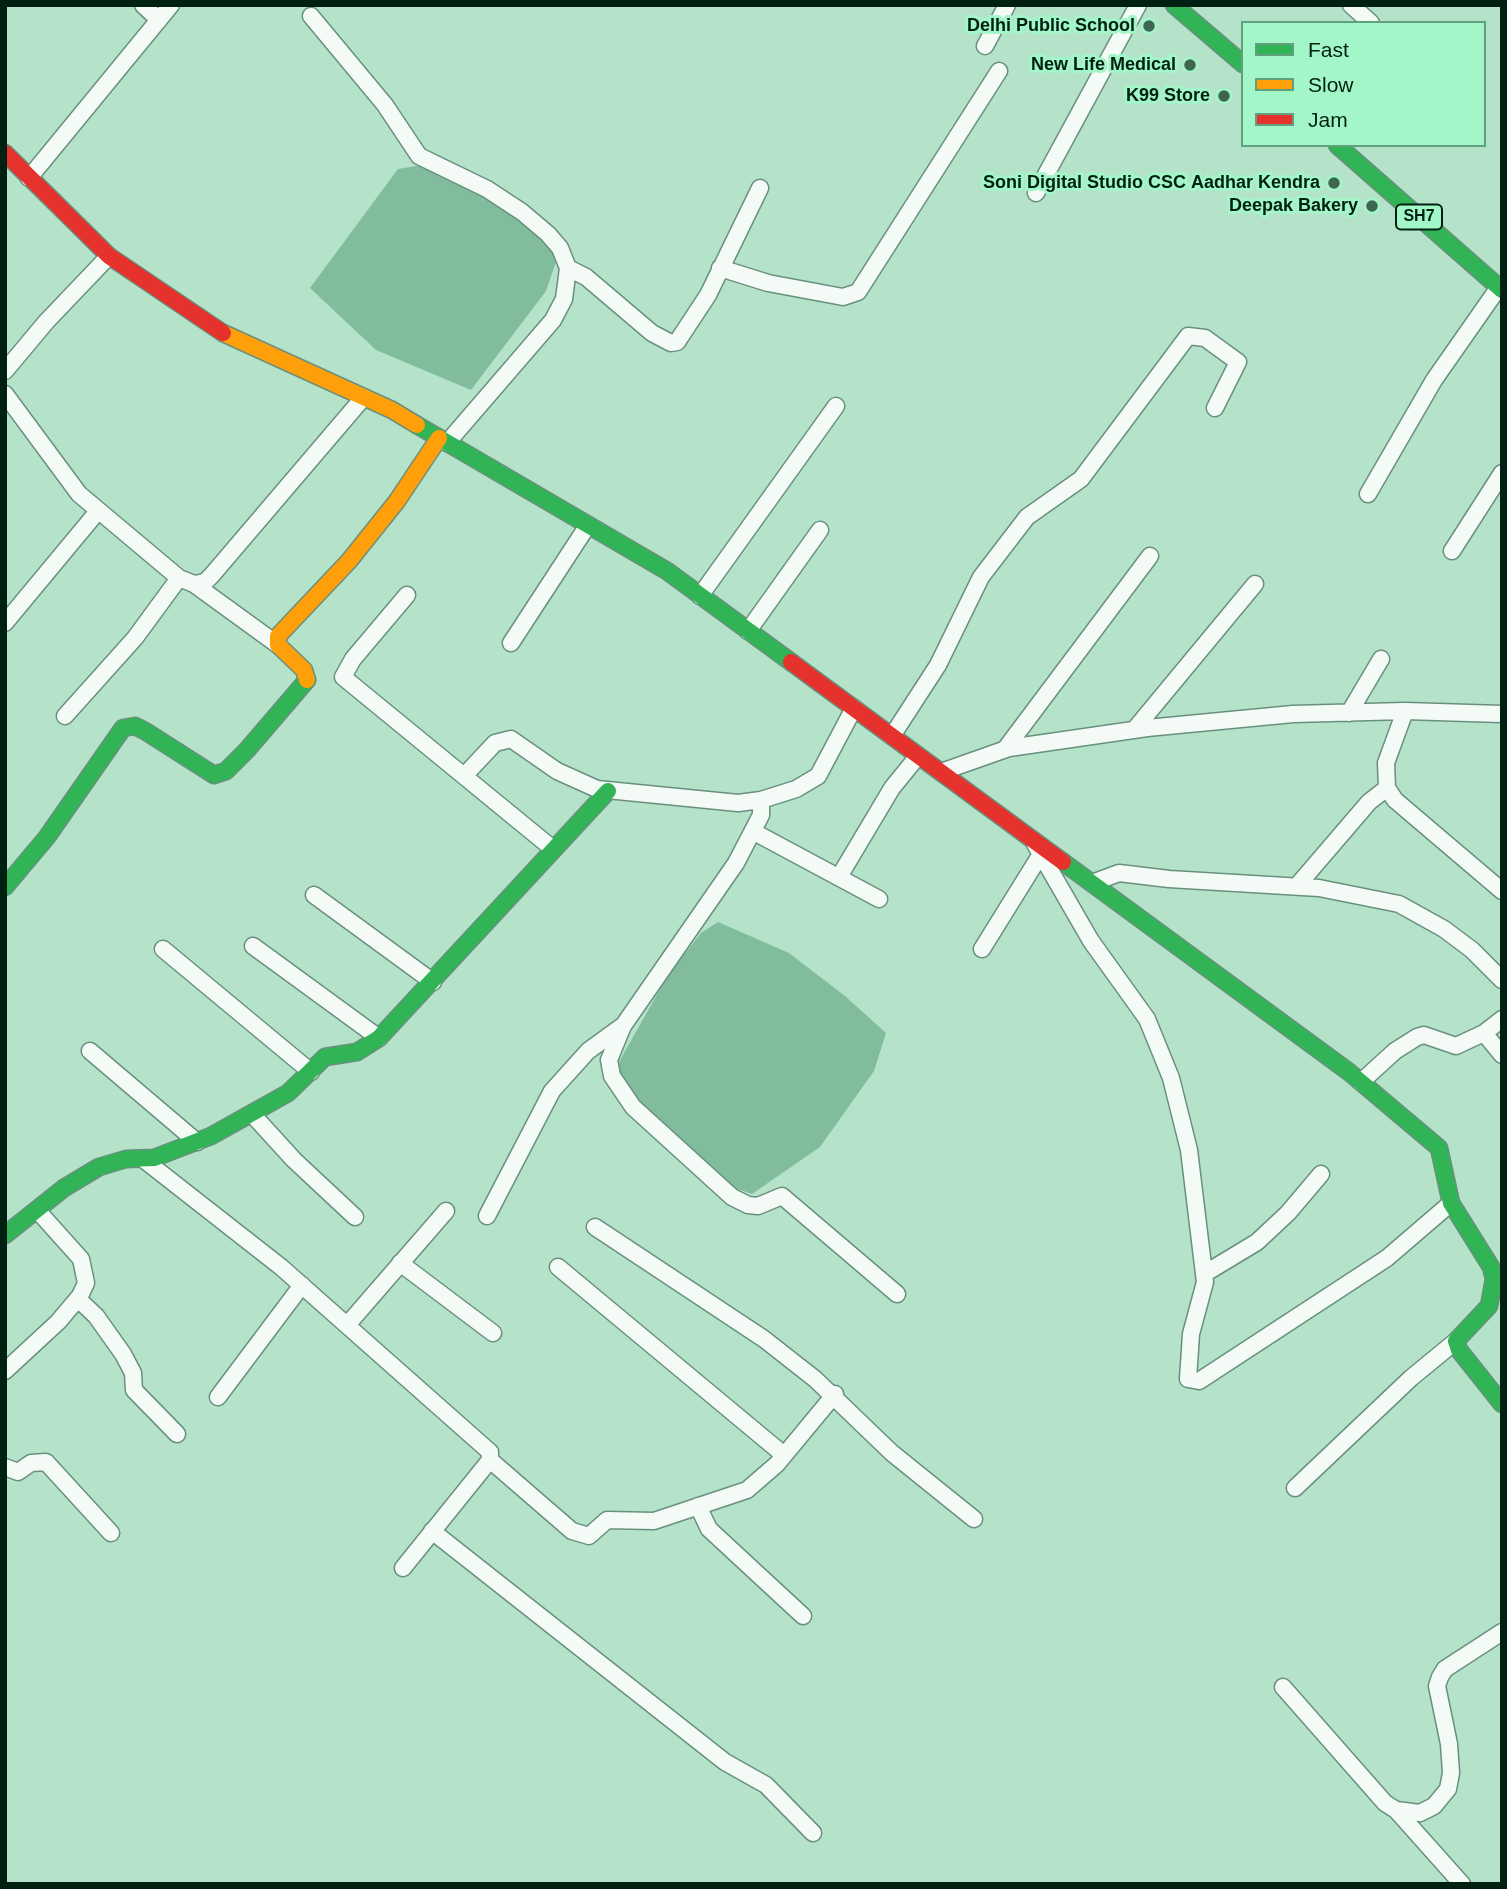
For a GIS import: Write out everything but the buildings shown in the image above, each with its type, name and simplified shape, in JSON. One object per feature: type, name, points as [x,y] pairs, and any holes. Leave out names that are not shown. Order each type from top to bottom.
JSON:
[{"type":"street","points":[[143,5],[159,20]]},
{"type":"street","points":[[29,178],[171,5]]},
{"type":"street","points":[[985,46],[1007,5]]},
{"type":"street","points":[[1036,193],[1138,5]]},
{"type":"street","points":[[1174,5],[1241,62]]},
{"type":"street","points":[[1351,5],[1369,21]]},
{"type":"street","points":[[278,645],[278,636],[349,561],[443,440],[553,320],[564,299],[568,268],[560,248],[548,234],[513,205],[419,156],[385,105],[310,16]]},
{"type":"street","points":[[720,268],[768,283],[843,297],[850,297],[858,292],[999,71]]},
{"type":"street","name":"SH7","points":[[1339,147],[1500,288]]},
{"type":"street","points":[[5,153],[110,256],[214,329],[363,398],[443,440],[667,571],[1361,1082],[1439,1148],[1451,1203],[1492,1267],[1497,1296],[1456,1341],[1411,1378],[1295,1488]]},
{"type":"street","points":[[568,268],[586,277],[652,333],[671,343],[683,338],[760,188]]},
{"type":"street","points":[[5,371],[46,322],[110,256]]},
{"type":"street","points":[[1368,494],[1434,380],[1500,288]]},
{"type":"street","points":[[892,736],[938,664],[981,577],[1027,517],[1080,479],[1188,336],[1205,338],[1238,362],[1215,408]]},
{"type":"street","points":[[5,394],[79,494],[186,581],[278,645],[304,670],[307,681],[226,771],[218,775],[209,773],[135,726],[123,728],[47,837],[5,887]]},
{"type":"street","points":[[186,581],[205,582],[212,575],[363,398]]},
{"type":"street","points":[[700,596],[836,406]]},
{"type":"street","points":[[1452,551],[1502,473]]},
{"type":"street","points":[[5,623],[98,511]]},
{"type":"street","points":[[511,643],[588,525]]},
{"type":"street","points":[[748,631],[820,530]]},
{"type":"street","points":[[1006,748],[1150,556]]},
{"type":"street","points":[[65,716],[186,581]]},
{"type":"street","points":[[1134,730],[1255,584]]},
{"type":"street","points":[[407,595],[353,659],[344,677],[553,849]]},
{"type":"street","points":[[1349,713],[1381,659]]},
{"type":"street","points":[[464,776],[495,743],[511,739],[586,787],[738,803],[761,800],[796,789],[818,776],[854,708]]},
{"type":"street","points":[[941,772],[1006,748],[1134,730],[1293,714],[1405,711],[1502,714]]},
{"type":"street","points":[[1405,711],[1386,763],[1387,788],[1395,800],[1502,891]]},
{"type":"street","points":[[839,877],[892,788],[918,756]]},
{"type":"street","points":[[1297,886],[1369,802],[1387,788]]},
{"type":"street","points":[[5,1235],[64,1188],[99,1167],[169,1154],[198,1142],[288,1093],[325,1057],[357,1052],[379,1038],[608,791]]},
{"type":"street","points":[[761,800],[761,815],[754,832],[730,872],[623,1026],[609,1060],[612,1076],[633,1107],[732,1197],[748,1205],[758,1206],[782,1196],[897,1294]]},
{"type":"street","points":[[754,832],[879,899]]},
{"type":"street","points":[[1032,839],[1091,941],[1147,1018],[1159,1047],[1189,1150],[1204,1273],[1203,1294],[1191,1334],[1188,1379],[1199,1381],[1232,1361],[1387,1258],[1451,1203]]},
{"type":"street","points":[[982,948],[1041,854]]},
{"type":"street","points":[[1092,883],[1119,873],[1297,886],[1399,904],[1453,936],[1502,980]]},
{"type":"street","points":[[314,895],[433,982]]},
{"type":"street","points":[[253,946],[379,1038]]},
{"type":"street","points":[[163,949],[311,1072]]},
{"type":"street","points":[[1361,1082],[1395,1051],[1417,1037],[1424,1035],[1456,1046],[1502,1019]]},
{"type":"street","points":[[487,1216],[552,1091],[589,1051],[623,1026]]},
{"type":"street","points":[[1484,1032],[1502,1055]]},
{"type":"street","points":[[90,1051],[198,1142]]},
{"type":"street","points":[[252,1114],[294,1160],[355,1217]]},
{"type":"street","points":[[143,1159],[302,1285],[490,1452],[490,1460],[403,1568]]},
{"type":"street","points":[[1204,1273],[1257,1242],[1288,1213],[1321,1174]]},
{"type":"street","points":[[5,1371],[43,1338],[78,1299],[86,1283],[81,1259],[37,1210]]},
{"type":"street","points":[[348,1324],[446,1211]]},
{"type":"street","points":[[595,1227],[764,1339],[835,1394],[872,1435],[974,1519]]},
{"type":"street","points":[[400,1263],[493,1333]]},
{"type":"street","points":[[558,1267],[784,1455]]},
{"type":"street","points":[[218,1397],[302,1285]]},
{"type":"street","points":[[78,1299],[96,1316],[124,1354],[133,1373],[134,1390],[177,1434]]},
{"type":"street","points":[[1456,1341],[1459,1350],[1502,1404]]},
{"type":"street","points":[[490,1460],[580,1535],[589,1536],[607,1520],[654,1521],[747,1490],[784,1455],[835,1394]]},
{"type":"street","points":[[5,1467],[18,1472],[31,1464],[46,1462],[111,1533]]},
{"type":"street","points":[[698,1506],[709,1529],[803,1616]]},
{"type":"street","points":[[432,1531],[726,1762],[766,1785],[813,1833]]},
{"type":"street","points":[[1396,1810],[1420,1813],[1434,1806],[1448,1789],[1451,1773],[1449,1744],[1439,1699],[1440,1677],[1445,1669],[1502,1632]]},
{"type":"street","points":[[1283,1687],[1365,1783],[1396,1810],[1462,1884]]},
{"type":"shaded area","points":[[429,164],[529,223],[557,259],[546,291],[471,390],[376,350],[310,288],[398,169]]},
{"type":"shaded area","points":[[718,922],[789,953],[845,996],[886,1033],[874,1071],[820,1147],[752,1194],[729,1186],[711,1171],[663,1122],[629,1095],[615,1069],[668,975],[701,933]]},
{"type":"traffic: fast","points":[[1174,5],[1241,62]]},
{"type":"traffic: fast","points":[[1339,147],[1502,290]]},
{"type":"traffic: fast","points":[[417,425],[667,571],[791,662]]},
{"type":"traffic: fast","points":[[5,887],[47,837],[123,728],[135,726],[145,731],[214,775],[226,771],[247,750],[307,680]]},
{"type":"traffic: fast","points":[[5,1235],[64,1188],[99,1167],[126,1159],[154,1158],[211,1136],[288,1093],[325,1057],[357,1052],[379,1038],[608,791]]},
{"type":"traffic: fast","points":[[1063,862],[1349,1072],[1439,1148],[1451,1203],[1491,1267],[1494,1279],[1489,1306],[1456,1341],[1459,1350],[1502,1404]]},
{"type":"traffic: slow","points":[[223,333],[392,410],[417,425]]},
{"type":"traffic: slow","points":[[307,680],[304,670],[278,645],[278,636],[349,561],[397,501],[439,438]]},
{"type":"traffic: jam","points":[[5,153],[109,256],[223,333]]},
{"type":"traffic: jam","points":[[791,662],[1063,862]]},
{"type":"place","name":"Delhi Public School","points":[[1149,26]]},
{"type":"place","name":"New Life Medical","points":[[1190,65]]},
{"type":"place","name":"K99 Store","points":[[1224,96]]},
{"type":"place","name":"Soni Digital Studio CSC Aadhar Kendra","points":[[1334,183]]},
{"type":"place","name":"Deepak Bakery","points":[[1372,206]]}]
